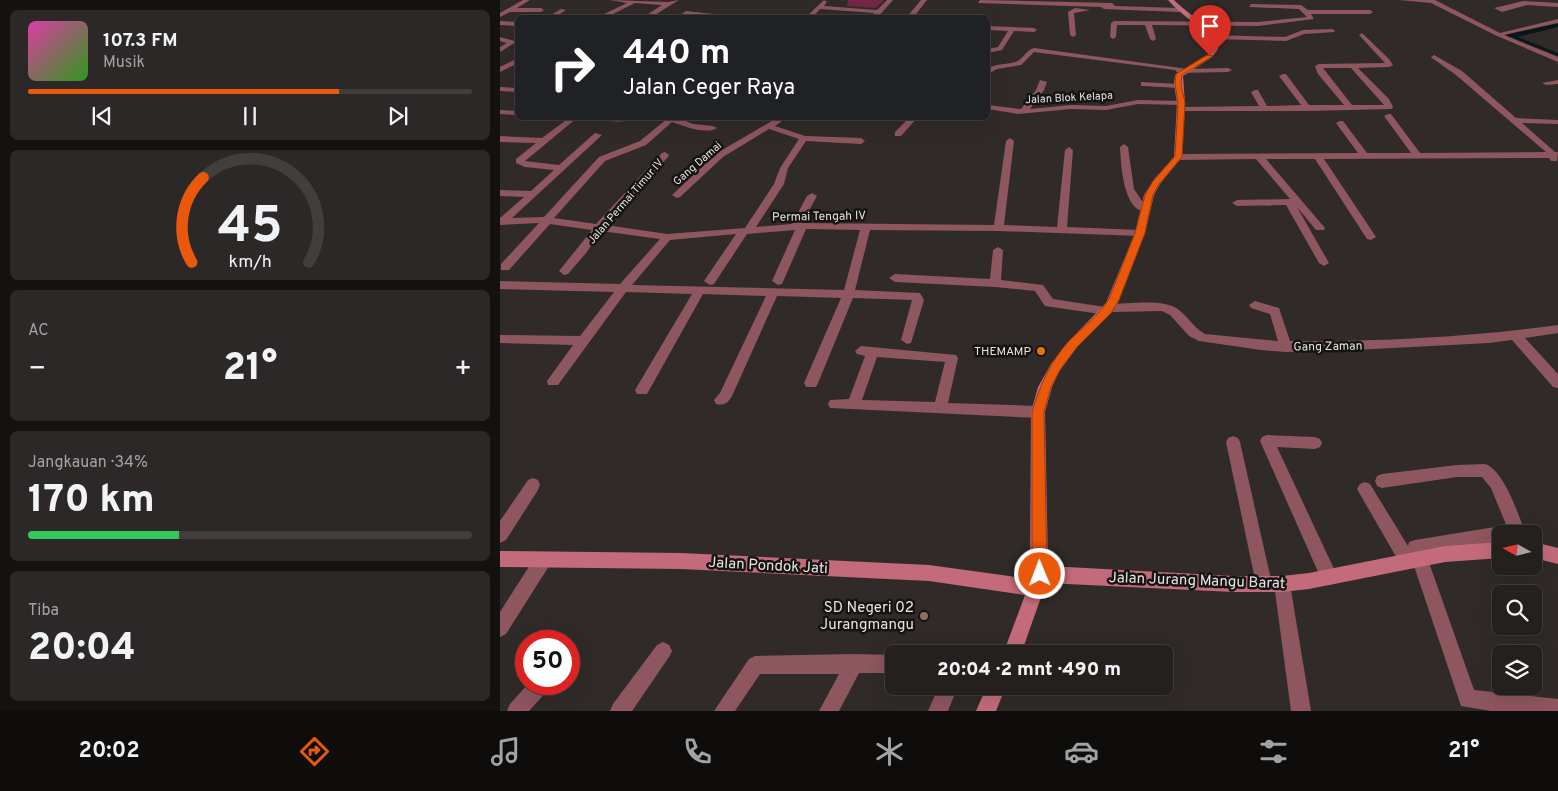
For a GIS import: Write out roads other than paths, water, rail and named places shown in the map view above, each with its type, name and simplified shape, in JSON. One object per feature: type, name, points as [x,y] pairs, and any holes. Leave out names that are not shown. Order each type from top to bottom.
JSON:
[{"type":"main road","points":[[1016,645],[1038,581],[1038,412],[1045,387],[1055,367],[1073,344],[1111,306],[1140,233],[1149,195],[1156,183],[1178,157],[1181,106],[1178,79],[1185,71],[1213,53],[1215,49],[1212,37],[1179,10],[1172,0]]},
{"type":"main road","name":"Jalan Jurang Mangu Barat","points":[[1038,581],[1273,584],[1329,577],[1414,556],[1492,551]]},
{"type":"main road","points":[[1542,552],[1558,556]]},
{"type":"main road","name":"Jalan Pondok Jati","points":[[500,559],[680,560],[929,573],[1038,581]]},
{"type":"main road","points":[[986,711],[991,695]]},
{"type":"street","points":[[500,15],[527,0]]},
{"type":"street","points":[[613,0],[667,4]]},
{"type":"street","points":[[650,15],[676,0]]},
{"type":"street","points":[[811,15],[826,0]]},
{"type":"street","points":[[876,15],[890,0]]},
{"type":"street","points":[[912,15],[924,0]]},
{"type":"street","points":[[1402,0],[1431,1],[1558,60]]},
{"type":"street","points":[[980,2],[1011,1],[1112,5],[1110,7]]},
{"type":"street","points":[[605,15],[615,10],[621,10],[634,2]]},
{"type":"street","points":[[1527,3],[1553,3]]},
{"type":"street","points":[[1073,35],[1071,12],[1073,10],[1089,10],[1092,6],[1179,10]]},
{"type":"street","points":[[1113,37],[1113,24],[1268,23],[1309,20],[1312,18],[1304,8],[1295,6],[1250,7],[1256,13]]},
{"type":"street","points":[[819,7],[852,7],[879,12]]},
{"type":"street","points":[[1133,9],[1135,17]]},
{"type":"street","points":[[510,10],[541,10]]},
{"type":"street","points":[[555,15],[563,10]]},
{"type":"street","points":[[1308,12],[1370,12]]},
{"type":"street","points":[[1465,18],[1481,16]]},
{"type":"street","points":[[1262,18],[1268,23]]},
{"type":"street","points":[[1503,33],[1558,21]]},
{"type":"street","points":[[500,23],[515,24]]},
{"type":"street","points":[[1148,23],[1153,39]]},
{"type":"street","points":[[990,28],[1034,30]]},
{"type":"street","points":[[990,51],[1000,49],[1012,29]]},
{"type":"street","points":[[1558,29],[1522,37],[1558,52]]},
{"type":"street","points":[[1212,37],[1289,39],[1303,32],[1333,31]]},
{"type":"street","points":[[1350,108],[1319,68],[1323,65],[1389,65],[1387,60],[1362,36]]},
{"type":"street","points":[[500,39],[513,42],[500,50]]},
{"type":"street","points":[[990,70],[1019,64],[1034,50],[1185,71],[1228,70]]},
{"type":"street","points":[[1434,57],[1459,74],[1514,120],[1550,151],[1558,162]]},
{"type":"street","points":[[501,70],[515,62]]},
{"type":"street","name":"Jalan Blok Kelapa","points":[[990,107],[1024,111],[1071,107],[1106,108],[1138,102],[1181,106],[1265,109],[1386,108],[1390,106],[1353,66]]},
{"type":"street","points":[[501,70],[515,70]]},
{"type":"street","points":[[1283,76],[1308,109]]},
{"type":"street","points":[[1024,111],[1040,90],[1043,82]]},
{"type":"street","points":[[1546,83],[1558,82]]},
{"type":"street","points":[[1144,84],[1178,86]]},
{"type":"street","points":[[500,89],[515,90]]},
{"type":"street","points":[[1255,92],[1265,109]]},
{"type":"street","points":[[1071,107],[1076,98]]},
{"type":"street","points":[[500,112],[515,113]]},
{"type":"street","points":[[1388,116],[1417,155]]},
{"type":"street","points":[[560,168],[519,163],[522,158],[570,120]]},
{"type":"street","points":[[505,267],[602,159],[609,154],[643,143],[660,126],[670,120]]},
{"type":"street","points":[[678,120],[692,126],[713,128]]},
{"type":"street","points":[[775,120],[804,138],[860,141]]},
{"type":"street","name":"Gang Damai","points":[[678,194],[720,155],[775,120]]},
{"type":"street","points":[[898,134],[911,120]]},
{"type":"street","points":[[1514,120],[1555,121]]},
{"type":"street","points":[[1340,124],[1364,155]]},
{"type":"street","points":[[501,222],[598,135]]},
{"type":"street","points":[[710,281],[779,184],[781,173],[804,138]]},
{"type":"street","points":[[500,139],[544,141]]},
{"type":"street","points":[[999,228],[1010,141]]},
{"type":"street","points":[[1124,147],[1129,191],[1137,203],[1146,209]]},
{"type":"street","points":[[1062,230],[1069,150]]},
{"type":"street","name":"Jalan Permai Timur IV","points":[[564,271],[582,251],[598,228],[665,155]]},
{"type":"street","points":[[1178,157],[1554,155]]},
{"type":"street","points":[[1259,157],[1293,202],[1320,228]]},
{"type":"street","points":[[1318,157],[1371,237]]},
{"type":"street","points":[[500,193],[532,194]]},
{"type":"street","points":[[721,400],[725,396],[775,287],[812,196]]},
{"type":"street","points":[[1237,203],[1293,202]]},
{"type":"street","points":[[1293,202],[1324,263]]},
{"type":"street","name":"Permai Tengah IV","points":[[501,222],[546,220],[667,237],[799,227],[999,228],[1140,233]]},
{"type":"street","points":[[811,383],[849,291],[866,227]]},
{"type":"street","points":[[553,381],[623,288],[667,237]]},
{"type":"street","points":[[995,283],[998,250]]},
{"type":"street","name":"Gang Zaman","points":[[895,278],[995,283],[1039,288],[1049,303],[1164,307],[1174,312],[1193,333],[1203,338],[1286,347],[1460,340],[1558,330]]},
{"type":"street","points":[[500,285],[699,291],[775,287],[916,296],[918,300],[907,340]]},
{"type":"street","points":[[642,390],[699,291]]},
{"type":"street","points":[[1255,305],[1275,311],[1286,347]]},
{"type":"street","points":[[1515,335],[1558,383]]},
{"type":"street","points":[[500,339],[584,341]]},
{"type":"street","points":[[853,405],[867,351],[952,358],[940,408]]},
{"type":"street","points":[[835,404],[1038,412]]},
{"type":"street","points":[[1233,442],[1273,584],[1301,711]]},
{"type":"street","points":[[1315,443],[1267,442],[1329,577]]},
{"type":"street","points":[[1382,481],[1457,470],[1485,470],[1497,484],[1508,525]]},
{"type":"street","points":[[500,535],[533,484]]},
{"type":"street","points":[[1364,489],[1414,556],[1468,699],[1558,710]]},
{"type":"street","points":[[1414,556],[1492,537]]},
{"type":"street","points":[[500,628],[543,560]]},
{"type":"street","points":[[620,711],[663,651]]},
{"type":"street","points":[[830,711],[855,664]]},
{"type":"street","points":[[724,711],[755,665],[885,664]]},
{"type":"street","points":[[517,711],[531,695]]},
{"type":"street","points":[[938,711],[945,695]]},
{"type":"place","name":"THEMAMP","points":[[1041,351]]},
{"type":"place","name":"SD Negeri 02 Jurangmangu","points":[[924,616]]}]
